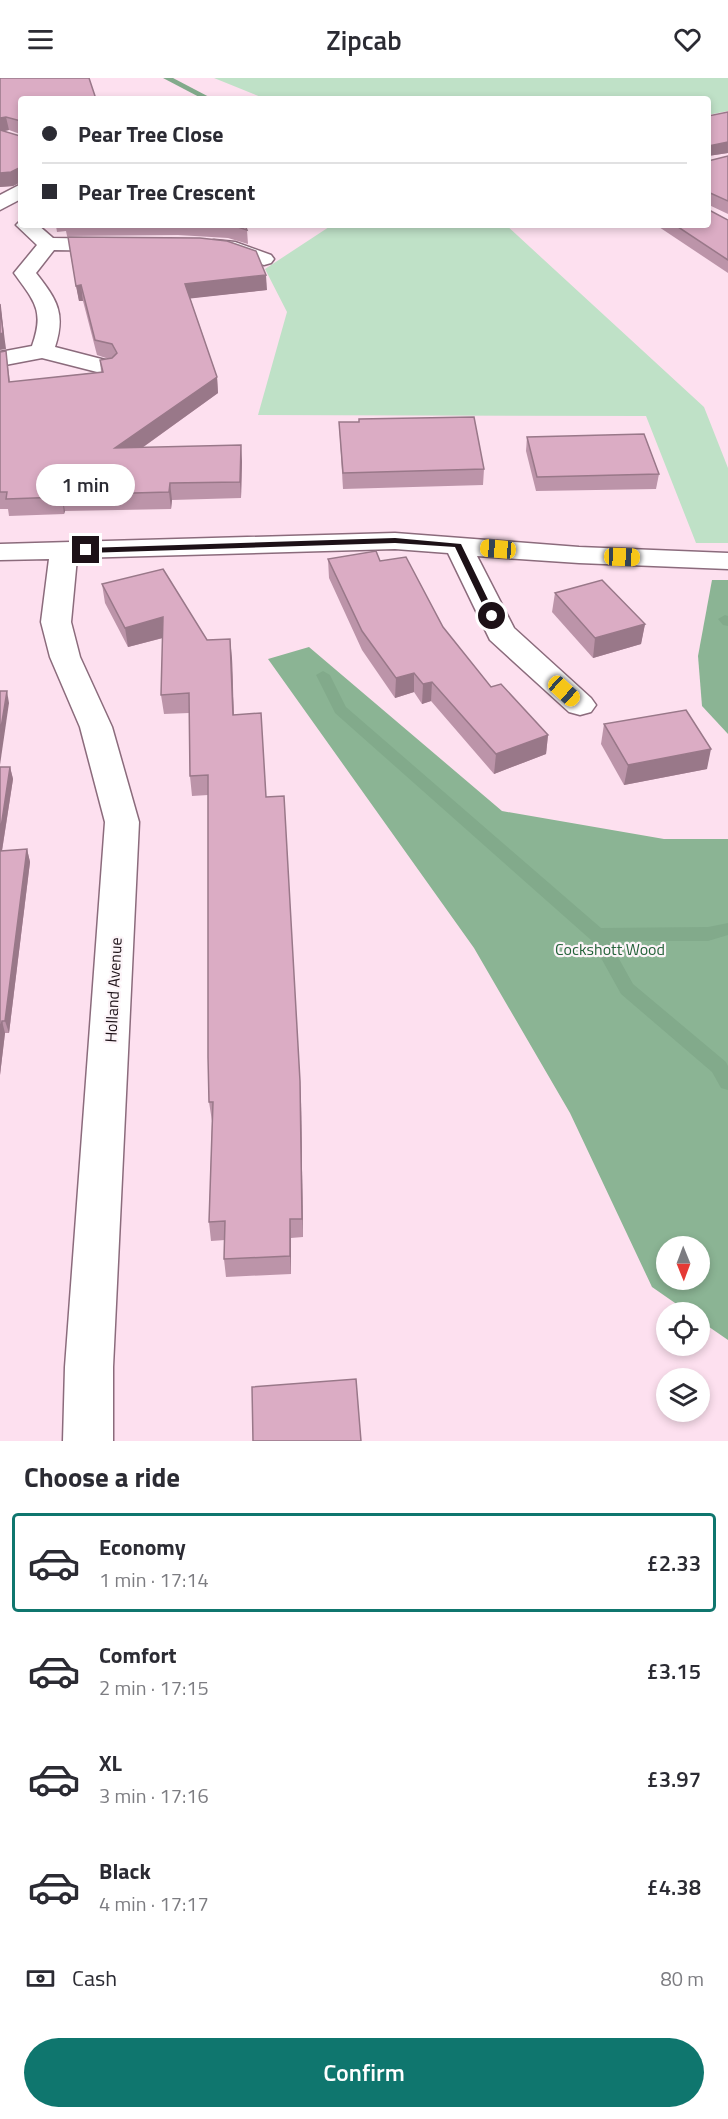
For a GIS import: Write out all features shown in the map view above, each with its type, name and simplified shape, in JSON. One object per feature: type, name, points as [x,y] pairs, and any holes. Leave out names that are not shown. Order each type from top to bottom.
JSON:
[{"type":"street","points":[[0,204],[18,192]]},
{"type":"street","points":[[0,211],[18,220]]},
{"type":"street","points":[[29,228],[48,244],[133,244]]},
{"type":"street","points":[[228,246],[249,230]]},
{"type":"street","points":[[42,351],[51,327],[48,303],[25,273],[48,244]]},
{"type":"street","points":[[198,244],[228,246],[264,259]]},
{"type":"street","points":[[0,359],[42,351],[105,367]]},
{"type":"street","points":[[0,552],[395,541],[579,555],[728,561]]},
{"type":"street","points":[[458,545],[501,633],[580,705]]},
{"type":"street","name":"Holland Avenue","points":[[64,551],[56,622],[65,657],[96,727],[122,822],[89,1367],[88,1441]]},
{"type":"green space","points":[[214,78],[728,78],[728,111],[711,114],[711,96],[259,96]]},
{"type":"green space","points":[[327,228],[509,228],[704,407],[728,468],[728,543],[696,543],[646,416],[258,415],[287,312],[265,269]]},
{"type":"green space","points":[[712,580],[728,580],[728,734],[702,706],[698,656]]},
{"type":"green space","name":"Cockshott Wood","points":[[309,647],[502,811],[664,839],[728,839],[728,1340],[710,1328],[710,1302],[674,1302],[656,1290],[710,1290],[710,1236],[656,1236],[656,1290],[652,1287],[570,1113],[474,948],[268,659]]},
{"type":"building","points":[[0,78],[89,78],[95,96],[18,96],[18,120],[0,118]]},
{"type":"building","points":[[728,112],[728,142],[711,145],[711,115]]},
{"type":"building","points":[[0,130],[18,135],[18,168],[11,172],[0,173]]},
{"type":"building","points":[[728,156],[728,201],[711,193],[711,160]]},
{"type":"building","points":[[711,211],[728,220],[728,260],[680,228],[711,228]]},
{"type":"building","points":[[68,237],[200,238],[227,241],[256,251],[266,275],[185,284],[217,377],[115,448],[241,445],[240,482],[170,483],[169,492],[62,495],[62,497],[6,499],[7,492],[0,492],[0,352],[6,351],[9,382],[103,372],[100,360],[112,358],[117,353],[112,344],[95,340],[81,285],[76,286]]},
{"type":"building","points":[[0,304],[3,333],[0,334]]},
{"type":"building","points":[[474,417],[484,469],[343,473],[339,422],[359,422],[359,419]]},
{"type":"building","points":[[644,434],[659,474],[537,477],[527,437]]},
{"type":"building","points":[[376,551],[380,561],[406,557],[443,627],[491,687],[501,684],[548,735],[496,754],[432,682],[423,684],[414,673],[396,678],[362,631],[328,559]]},
{"type":"building","points":[[163,569],[207,640],[230,639],[233,715],[261,713],[266,797],[284,796],[300,1081],[302,1219],[290,1219],[290,1256],[224,1259],[225,1221],[209,1222],[213,1102],[209,1102],[208,1057],[208,775],[190,776],[189,693],[161,695],[163,617],[125,628],[102,584]]},
{"type":"building","points":[[602,580],[645,624],[595,638],[555,593]]},
{"type":"building","points":[[0,691],[7,691],[0,734]]},
{"type":"building","points":[[686,710],[711,749],[628,765],[604,724]]},
{"type":"building","points":[[0,767],[10,767],[0,834]]},
{"type":"building","points":[[27,849],[5,1021],[2,1021],[0,1035],[0,851]]},
{"type":"building","points":[[356,1379],[361,1441],[253,1441],[252,1387]]},
{"type":"waterway","points":[[167,78],[203,96]]},
{"type":"waterway","points":[[725,619],[728,622]]},
{"type":"waterway","points":[[323,675],[340,710],[597,935]]},
{"type":"waterway","points":[[597,935],[708,934],[728,929]]},
{"type":"waterway","points":[[597,935],[627,989],[719,1067],[728,1082]]},
{"type":"route","points":[[86,550],[395,541],[458,545],[492,616]]}]
